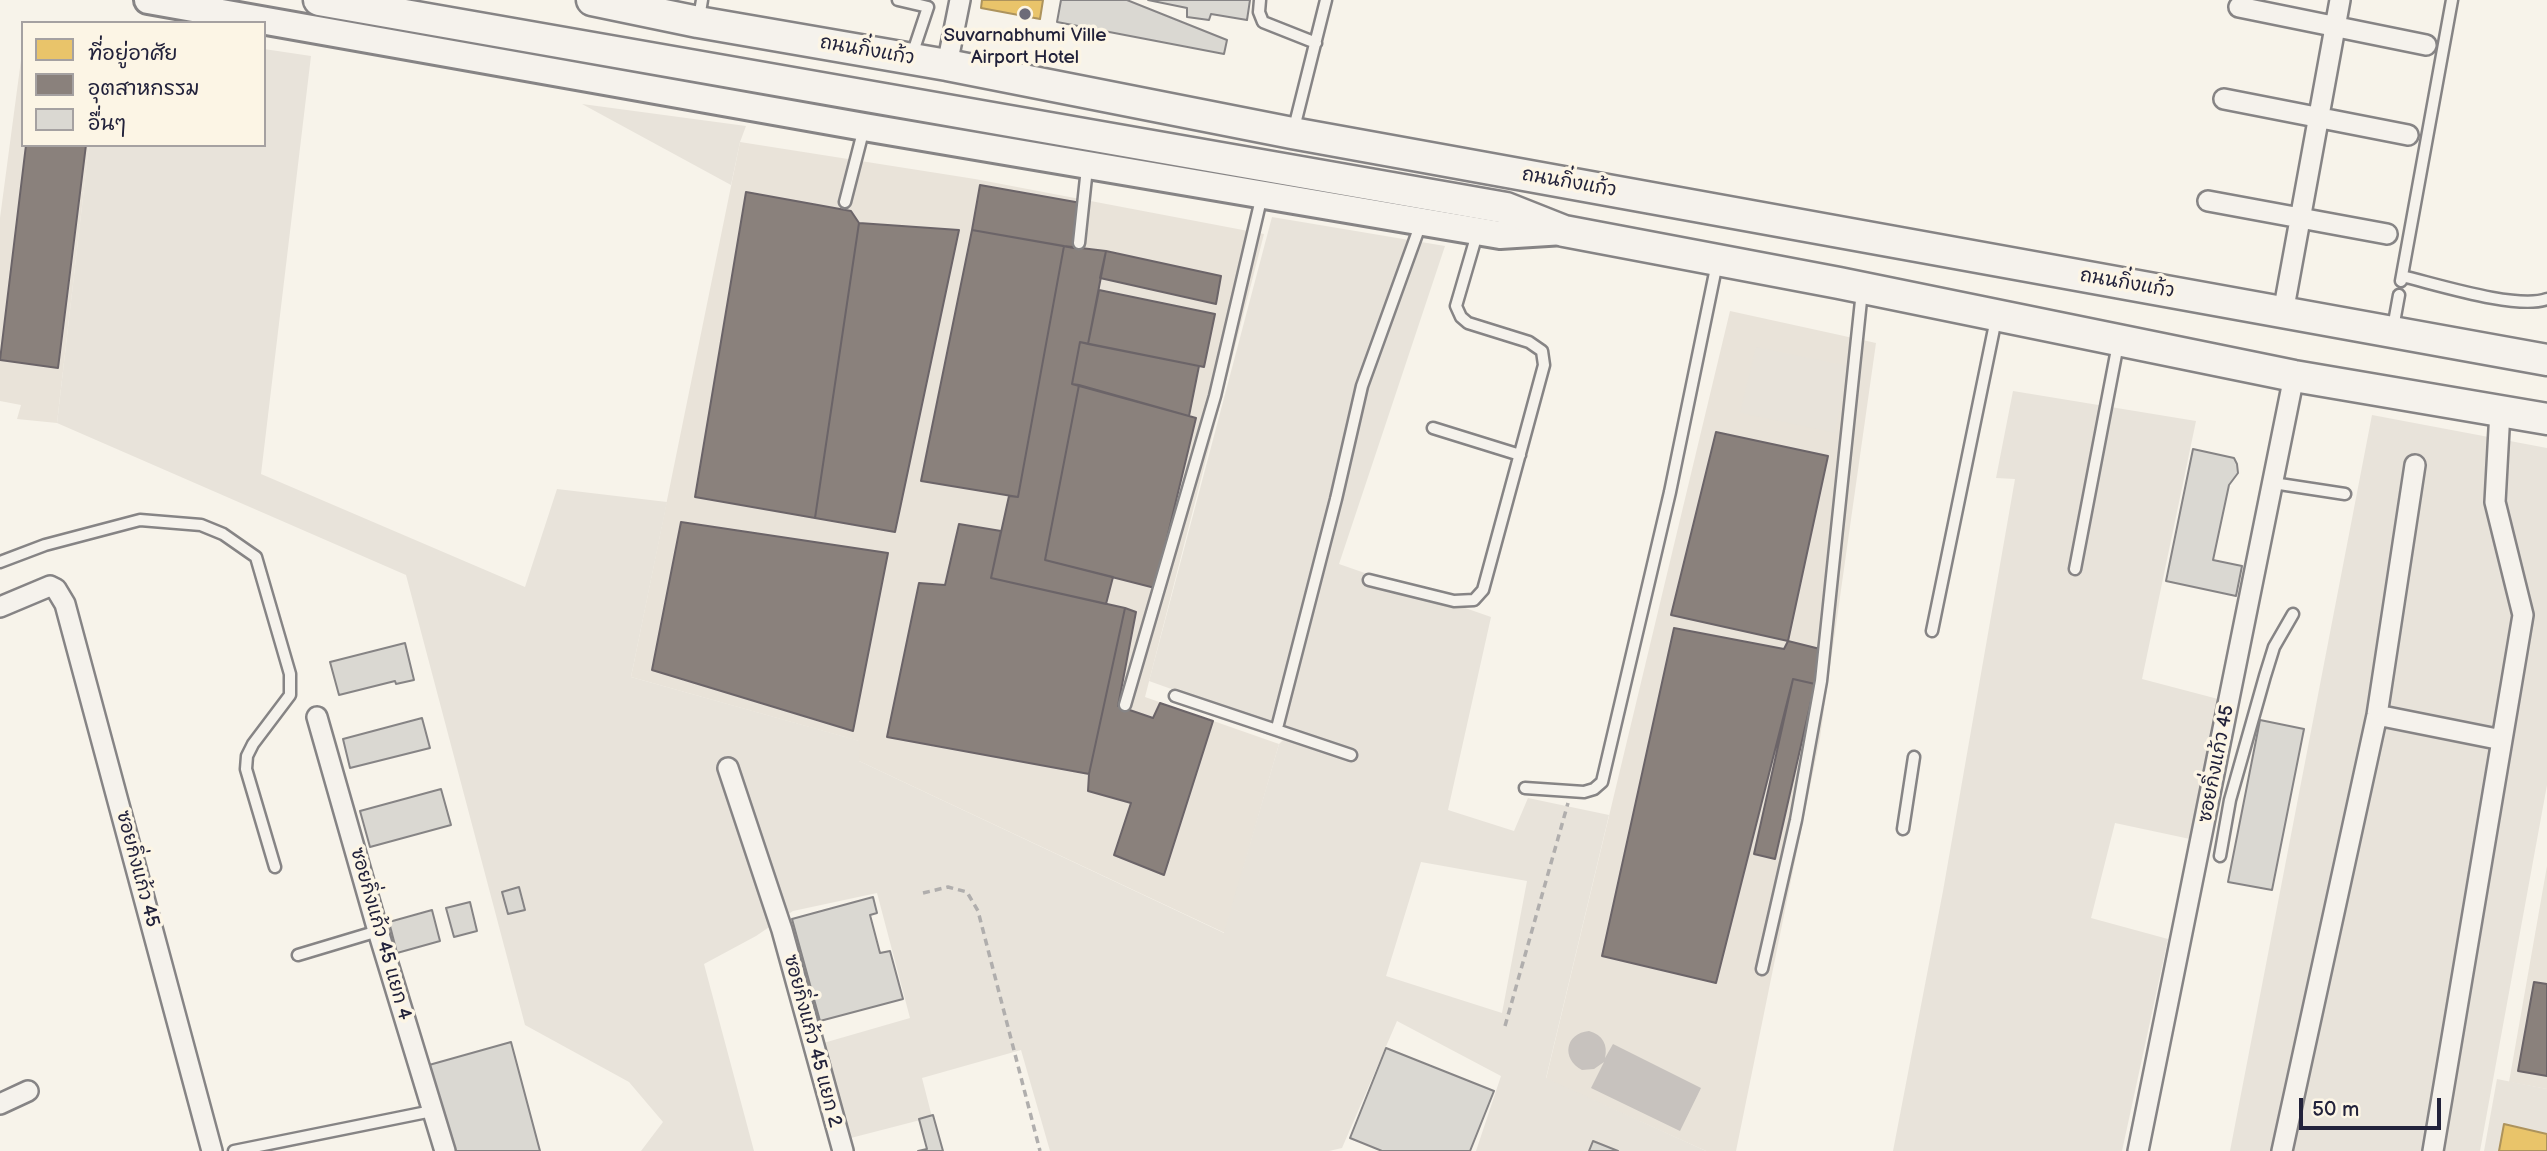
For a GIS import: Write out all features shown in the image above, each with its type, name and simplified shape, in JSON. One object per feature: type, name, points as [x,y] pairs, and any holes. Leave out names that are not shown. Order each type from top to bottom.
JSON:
[{"type":"main road","name":"ถนนกิ่งแก้ว","points":[[148,0],[1478,232],[1500,235],[1564,231]]},
{"type":"main road","name":"ถนนกิ่งแก้ว","points":[[319,0],[1506,208],[1564,231],[1862,287],[2294,376],[2547,419]]},
{"type":"main road","name":"ถนนกิ่งแก้ว","points":[[592,0],[700,11],[911,59],[1293,133],[2547,360]]},
{"type":"street","points":[[947,65],[960,0]]},
{"type":"street","points":[[2283,313],[2340,0]]},
{"type":"street","points":[[2239,7],[2426,45]]},
{"type":"street","points":[[2224,99],[2409,135]]},
{"type":"street","points":[[2208,201],[2387,234]]},
{"type":"street","name":"ซอยกิ่งแก้ว 45","points":[[2138,1151],[2294,376]]},
{"type":"street","points":[[2433,1151],[2522,615],[2495,502],[2500,411]]},
{"type":"street","points":[[2282,1151],[2377,715],[2416,466]]},
{"type":"street","name":"ซอยกิ่งแก้ว 45","points":[[0,607],[50,586],[56,589],[65,604],[212,1151]]},
{"type":"street","points":[[2377,715],[2502,740]]},
{"type":"street","name":"ซอยกิ่งแก้ว 45 แยก 4","points":[[317,717],[445,1151]]},
{"type":"street","name":"ซอยกิ่งแก้ว 45 แยก 2","points":[[728,768],[782,930],[843,1151]]},
{"type":"street","points":[[0,1104],[28,1091]]},
{"type":"lane","points":[[898,0],[928,7],[911,59]]},
{"type":"lane","points":[[1260,0],[1259,12],[1263,22],[1316,43]]},
{"type":"lane","points":[[1293,133],[1326,0]]},
{"type":"lane","points":[[2452,0],[2402,278],[2514,302],[2536,303],[2547,299]]},
{"type":"lane","points":[[845,202],[864,127]]},
{"type":"lane","points":[[1079,243],[1088,164]]},
{"type":"lane","points":[[1125,705],[1215,396],[1262,195]]},
{"type":"lane","points":[[1277,728],[1362,386],[1421,222]]},
{"type":"lane","points":[[1368,580],[1454,601],[1475,600],[1483,590],[1544,365],[1542,351],[1530,342],[1468,323],[1461,317],[1456,306],[1478,232]]},
{"type":"lane","points":[[1525,788],[1584,792],[1594,789],[1602,782],[1670,492],[1718,260]]},
{"type":"lane","points":[[1762,969],[1796,820],[1821,681],[1862,287]]},
{"type":"lane","points":[[2392,332],[2399,295]]},
{"type":"lane","points":[[1932,631],[1997,315]]},
{"type":"lane","points":[[2075,569],[2119,340]]},
{"type":"lane","points":[[1433,428],[1520,455]]},
{"type":"lane","points":[[2273,483],[2345,494]]},
{"type":"lane","points":[[0,562],[46,545],[140,520],[201,525],[223,534],[256,557],[290,674],[289,695],[247,756],[246,769],[275,867]]},
{"type":"lane","points":[[2220,856],[2230,800],[2274,647],[2293,614]]},
{"type":"lane","points":[[1175,696],[1351,755]]},
{"type":"lane","points":[[1903,828],[1914,757]]},
{"type":"lane","points":[[2210,797],[2230,800]]},
{"type":"lane","points":[[298,955],[378,931]]},
{"type":"lane","points":[[234,1151],[432,1111]]},
{"type":"path","points":[[1505,1026],[1572,791]]},
{"type":"path","points":[[923,893],[948,887],[967,892],[978,911],[1040,1151]]},
{"type":"shaded area","points":[[266,49],[311,56],[261,474],[525,587],[557,489],[667,502],[631,677],[860,741],[859,761],[1224,933],[1279,744],[1291,732],[1149,681],[1272,217],[1445,246],[1339,564],[1491,617],[1448,810],[1514,831],[1528,798],[1609,815],[1546,1078],[1706,1151],[1476,1151],[1501,1076],[1397,1021],[1342,1148],[1329,1151],[1050,1151],[1021,1050],[922,1078],[932,1117],[843,1140],[820,1044],[910,1018],[877,893],[793,911],[756,936],[704,964],[754,1151],[641,1151],[663,1122],[629,1082],[525,1025],[406,575],[57,423],[89,147],[266,147]],"holes":[[[1421,862],[1527,881],[1502,1013],[1386,976]]]},
{"type":"shaded area","points":[[21,60],[21,147],[89,147],[57,423],[17,419],[21,405],[0,401],[0,218]]},
{"type":"shaded area","points":[[582,104],[746,126],[731,185]]},
{"type":"shaded area","points":[[740,142],[975,179],[1264,234],[1145,697],[1279,744],[1225,933],[859,761],[859,741],[631,677]]},
{"type":"shaded area","points":[[1730,311],[1876,343],[1820,738],[1736,1151],[1706,1151],[1546,1079]]},
{"type":"shaded area","points":[[1756,347],[1848,366],[1835,433],[1740,413]]},
{"type":"shaded area","points":[[2013,391],[2196,421],[2142,679],[2218,699],[2190,839],[2115,823],[2091,918],[2168,939],[2122,1151],[1893,1151],[1943,891],[2015,479],[1996,478]]},
{"type":"shaded area","points":[[2372,415],[2547,448],[2547,785],[2480,1151],[2230,1151]]},
{"type":"shaded area","points":[[2547,866],[2547,1089],[2509,1082]]},
{"type":"shaded area","points":[[1589,1031],[1603,1041],[1605,1058],[1613,1044],[1701,1088],[1680,1131],[1591,1088],[1604,1062],[1594,1069],[1582,1070],[1571,1060],[1569,1053],[1571,1041],[1575,1036]]},
{"type":"shaded area","points":[[2497,1079],[2547,1089],[2547,1151],[2484,1151]]},
{"type":"building: ที่อยู่อาศัย","name":"Suvarnabhumi Ville Airport Hotel","points":[[982,0],[1043,0],[1040,19],[981,8]]},
{"type":"building: ที่อยู่อาศัย","points":[[2504,1124],[2547,1134],[2547,1151],[2499,1151]]},
{"type":"building: อุตสาหกรรม","points":[[26,147],[86,147],[58,368],[0,360]]},
{"type":"building: อุตสาหกรรม","points":[[980,185],[1081,203],[1074,248],[972,230]]},
{"type":"building: อุตสาหกรรม","points":[[746,192],[851,211],[859,223],[815,518],[695,497]]},
{"type":"building: อุตสาหกรรม","points":[[859,223],[959,230],[895,532],[815,518]]},
{"type":"building: อุตสาหกรรม","points":[[972,230],[1064,246],[1018,497],[921,481]]},
{"type":"building: อุตสาหกรรม","points":[[1064,246],[1106,251],[1088,344],[1080,342],[1072,384],[1079,385],[1045,560],[1113,577],[1106,604],[991,578],[1009,496],[1018,497]]},
{"type":"building: อุตสาหกรรม","points":[[1106,251],[1221,276],[1216,304],[1100,278]]},
{"type":"building: อุตสาหกรรม","points":[[1099,290],[1215,314],[1204,367],[1088,344]]},
{"type":"building: อุตสาหกรรม","points":[[1080,342],[1199,366],[1189,416],[1072,384]]},
{"type":"building: อุตสาหกรรม","points":[[1079,385],[1196,418],[1155,588],[1045,560]]},
{"type":"building: อุตสาหกรรม","points":[[1716,432],[1828,456],[1788,641],[1671,615]]},
{"type":"building: อุตสาหกรรม","points":[[681,522],[888,553],[853,731],[652,670]]},
{"type":"building: อุตสาหกรรม","points":[[959,524],[1001,531],[991,578],[1125,608],[1089,774],[887,737],[919,583],[945,585]]},
{"type":"building: อุตสาหกรรม","points":[[1125,608],[1136,612],[1118,706],[1153,718],[1160,703],[1213,721],[1164,875],[1114,855],[1131,803],[1088,791],[1089,774]]},
{"type":"building: อุตสาหกรรม","points":[[1674,628],[1784,649],[1788,641],[1820,649],[1815,684],[1793,679],[1716,983],[1602,956]]},
{"type":"building: อุตสาหกรรม","points":[[1793,679],[1815,684],[1775,859],[1754,854]]},
{"type":"building: อุตสาหกรรม","points":[[2534,982],[2547,984],[2547,1076],[2518,1071]]},
{"type":"building: อื่นๆ","points":[[1061,0],[1127,0],[1227,40],[1224,54],[1057,22]]},
{"type":"building: อื่นๆ","points":[[1148,0],[1250,0],[1247,20],[1211,14],[1209,20],[1187,17],[1187,8]]},
{"type":"building: อื่นๆ","points":[[2193,449],[2234,458],[2237,464],[2238,473],[2229,485],[2213,560],[2242,566],[2236,596],[2166,581]]},
{"type":"building: อื่นๆ","points":[[405,643],[414,680],[396,684],[395,681],[339,695],[330,662]]},
{"type":"building: อื่นๆ","points":[[422,718],[430,748],[350,768],[343,739]]},
{"type":"building: อื่นๆ","points":[[2260,720],[2304,729],[2272,890],[2228,882]]},
{"type":"building: อื่นๆ","points":[[441,789],[451,825],[370,847],[360,811]]},
{"type":"building: อื่นๆ","points":[[519,887],[525,910],[508,914],[502,892]]},
{"type":"building: อื่นๆ","points":[[873,897],[877,913],[870,915],[880,953],[890,951],[903,999],[820,1021],[792,919]]},
{"type":"building: อื่นๆ","points":[[470,902],[477,931],[454,937],[446,908]]},
{"type":"building: อื่นๆ","points":[[432,910],[440,941],[397,953],[389,922]]},
{"type":"building: อื่นๆ","points":[[511,1042],[540,1151],[452,1151],[429,1065]]},
{"type":"building: อื่นๆ","points":[[1386,1048],[1494,1091],[1470,1151],[1382,1151],[1350,1138]]},
{"type":"building: อื่นๆ","points":[[933,1115],[943,1151],[918,1151],[927,1149],[919,1119]]},
{"type":"building: อื่นๆ","points":[[1593,1141],[1618,1151],[1589,1151]]},
{"type":"place","name":"Suvarnabhumi Ville Airport Hotel","points":[[1025,14]]}]
